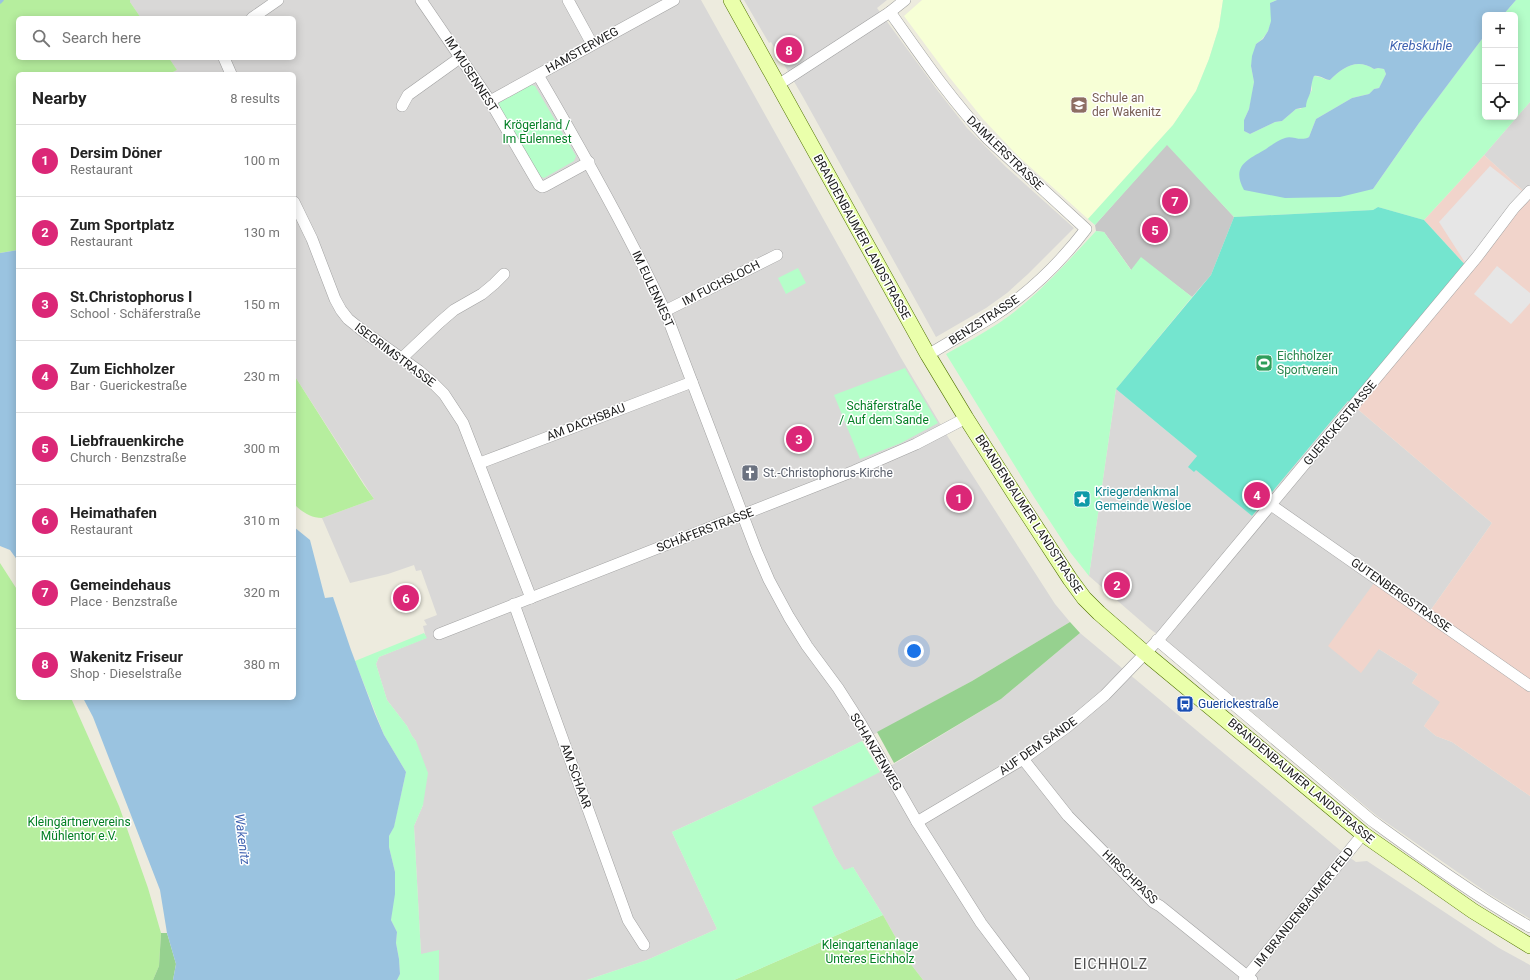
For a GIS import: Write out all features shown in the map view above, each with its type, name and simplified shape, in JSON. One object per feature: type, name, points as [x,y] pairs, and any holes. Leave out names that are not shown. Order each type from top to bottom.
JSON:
[{"type":"main road","name":"BRANDENBAUMER LANDSTRASSE","points":[[731,0],[928,355],[966,418],[1078,590],[1093,608],[1363,834],[1473,911],[1530,946]]},
{"type":"street","points":[[255,16],[278,0]]},
{"type":"street","name":"IM MUSENNEST","points":[[421,0],[490,101],[539,185],[542,187],[589,162]]},
{"type":"street","points":[[568,0],[592,44]]},
{"type":"street","name":"HAMSTERWEG","points":[[490,101],[674,0]]},
{"type":"street","points":[[778,85],[890,12],[905,0]]},
{"type":"street","name":"DAIMLERSTRASSE","points":[[890,12],[939,80],[975,125],[1086,229]]},
{"type":"street","points":[[402,106],[408,95],[461,57]]},
{"type":"street","points":[[225,60],[230,72]]},
{"type":"street","name":"IM EULENNEST","points":[[538,75],[589,162],[624,227],[664,312],[743,515]]},
{"type":"street","name":"GUERICKESTRASSE","points":[[1145,653],[1272,505],[1477,257],[1514,208],[1530,191]]},
{"type":"street","name":"ISEGRIMSTRASSE","points":[[296,206],[312,239],[335,299],[341,310],[348,319],[419,371],[444,394],[463,423],[480,463],[531,598]]},
{"type":"street","name":"BENZSTRASSE","points":[[928,355],[992,317],[1013,302],[1044,276],[1076,242],[1086,229]]},
{"type":"street","name":"IM FUCHSLOCH","points":[[664,312],[776,255]]},
{"type":"street","points":[[402,358],[454,310],[482,294],[504,274]]},
{"type":"street","name":"AM DACHSBAU","points":[[480,463],[692,382]]},
{"type":"street","name":"SCHÄFERSTRASSE","points":[[439,634],[743,515],[896,453],[966,418]]},
{"type":"street","name":"GUTENBERGSTRASSE","points":[[1272,505],[1530,686]]},
{"type":"street","name":"SCHANZENWEG","points":[[743,515],[769,580],[806,646],[838,688],[861,724],[917,822],[981,923],[1024,980]]},
{"type":"street","name":"AM SCHAAR","points":[[514,604],[628,920],[644,945]]},
{"type":"street","name":"BRANDENBAUMER LANDSTRASSE","points":[[1157,640],[1371,820],[1483,897],[1530,927]]},
{"type":"street","name":"AUF DEM SANDE","points":[[917,822],[1023,759],[1067,727],[1105,695],[1145,653]]},
{"type":"street","name":"HIRSCHPASS","points":[[1023,759],[1068,816],[1153,902],[1160,906],[1248,979]]},
{"type":"street","name":"IM BRANDENBAUMER FELD","points":[[1248,979],[1363,834]]},
{"type":"shaded area","points":[[130,0],[701,0],[901,358],[948,437],[1055,604],[1070,622],[972,681],[862,741],[742,800],[672,832],[717,929],[647,960],[587,980],[439,980],[439,951],[421,955],[414,826],[423,805],[416,741],[407,726],[387,700],[376,664],[379,657],[426,638],[423,626],[427,625],[424,620],[437,615],[421,570],[416,571],[414,565],[388,574],[350,583],[322,518],[374,499],[296,378],[296,72],[173,72],[177,70],[170,60],[296,60],[296,16],[140,16]]},
{"type":"shaded area","points":[[744,0],[887,0],[877,8],[967,128],[1006,167],[1074,228],[1007,293],[986,308],[936,337],[803,97],[771,42],[769,43]]},
{"type":"shaded area","name":"Schule an der Wakenitz","points":[[922,0],[1223,0],[1219,27],[1209,59],[1196,91],[1173,125],[1088,219],[1018,156],[983,119],[950,78],[904,16]]},
{"type":"shaded area","points":[[1530,102],[1530,197],[1484,155],[1514,120],[1518,120],[1518,116]]},
{"type":"shaded area","points":[[1167,144],[1234,217],[1211,275],[1192,297],[1141,258],[1132,271],[1104,232],[1096,231],[1095,225]]},
{"type":"shaded area","points":[[1484,155],[1530,197],[1530,796],[1452,742],[1436,736],[1424,726],[1440,702],[1412,683],[1418,674],[1379,649],[1361,673],[1328,646],[1377,579],[1428,614],[1492,523],[1354,406],[1468,268],[1424,220]]},
{"type":"shaded area","points":[[1490,166],[1522,191],[1466,264],[1439,222]]},
{"type":"shaded area","name":"Eichholzer Sportverein","points":[[1378,207],[1424,220],[1468,268],[1354,406],[1348,401],[1252,516],[1196,470],[1194,472],[1188,467],[1197,456],[1116,389],[1211,275],[1234,217],[1373,210]]},
{"type":"shaded area","points":[[1497,266],[1530,293],[1530,303],[1511,324],[1474,294]]},
{"type":"shaded area","points":[[1116,389],[1197,456],[1189,467],[1196,469],[1252,516],[1348,401],[1492,523],[1428,614],[1379,649],[1418,674],[1412,683],[1441,702],[1424,726],[1436,736],[1452,742],[1530,796],[1530,919],[1489,894],[1377,816],[1168,642],[1150,629],[1089,576]]},
{"type":"shaded area","points":[[1080,633],[1341,851],[1356,862],[1367,861],[1499,948],[1530,965],[1530,980],[923,980],[910,963],[883,915],[853,867],[844,871],[811,807],[894,764],[1001,699]]},
{"type":"green space","points":[[0,0],[130,0],[140,16],[16,16],[16,60],[170,60],[177,70],[173,72],[16,72],[16,250],[0,253]]},
{"type":"green space","points":[[1223,0],[1277,0],[1272,2],[1270,6],[1270,26],[1263,38],[1256,44],[1251,66],[1254,82],[1249,109],[1244,120],[1244,131],[1250,134],[1275,122],[1282,121],[1296,109],[1301,109],[1312,90],[1311,82],[1314,76],[1330,80],[1340,71],[1356,64],[1362,64],[1374,69],[1384,69],[1386,74],[1379,88],[1374,89],[1369,94],[1352,98],[1316,119],[1309,137],[1304,140],[1373,189],[1419,123],[1482,39],[1482,120],[1514,120],[1424,220],[1378,207],[1373,210],[1234,217],[1167,145],[1095,225],[1088,219],[1173,125],[1196,91],[1209,59],[1219,27]]},
{"type":"green space","points":[[1516,0],[1530,0],[1530,102],[1518,116],[1518,12],[1506,12]]},
{"type":"green space","name":"Krögerland / Im Eulennest","points":[[531,85],[535,86],[576,156],[574,161],[544,178],[539,176],[499,107],[499,103]]},
{"type":"green space","points":[[1096,231],[1104,232],[1131,270],[1141,257],[1192,297],[1116,389],[1089,576],[1070,552],[1034,497],[946,354],[999,323],[1026,303]]},
{"type":"green space","points":[[798,268],[806,283],[786,294],[778,278]]},
{"type":"green space","name":"Schäferstraße / Auf dem Sande","points":[[905,368],[938,423],[901,443],[860,459],[834,395]]},
{"type":"green space","points":[[296,378],[374,499],[322,518],[314,517],[300,510],[296,506]]},
{"type":"green space","name":"Kleingärtnervereins Mühlentor e.V.","points":[[0,563],[16,588],[16,700],[72,700],[119,806],[148,888],[161,933],[159,966],[153,980],[0,980]]},
{"type":"green space","points":[[1070,622],[1080,633],[1001,699],[894,763],[877,732],[972,681]]},
{"type":"green space","points":[[424,633],[427,638],[379,657],[376,664],[387,700],[407,726],[416,741],[428,773],[423,805],[414,826],[421,954],[439,950],[439,980],[397,980],[400,974],[396,943],[397,932],[391,920],[395,872],[389,847],[389,836],[394,826],[406,772],[384,735],[355,661]]},
{"type":"green space","points":[[862,741],[880,772],[812,807],[835,856],[844,870],[853,867],[883,915],[734,980],[587,980],[647,960],[717,929],[672,832],[742,800]]},
{"type":"green space","name":"Kleingartenanlage Unteres Eichholz","points":[[883,915],[910,963],[923,980],[734,980]]},
{"type":"green space","points":[[161,933],[167,933],[176,964],[173,980],[153,980],[159,966]]},
{"type":"water","name":"Krebskuhle","points":[[1277,0],[1516,0],[1506,12],[1482,12],[1482,39],[1419,123],[1373,189],[1340,197],[1285,198],[1244,190],[1240,182],[1240,169],[1247,160],[1277,141],[1288,137],[1302,139],[1309,137],[1316,119],[1352,98],[1369,94],[1374,89],[1379,88],[1386,74],[1384,69],[1374,69],[1362,64],[1356,64],[1340,71],[1330,80],[1319,76],[1314,76],[1306,107],[1296,109],[1282,121],[1275,122],[1250,134],[1244,131],[1244,120],[1249,109],[1254,82],[1251,66],[1252,56],[1256,44],[1263,39],[1268,31],[1271,21],[1270,3]]},
{"type":"water","points":[[16,250],[16,558],[10,550],[0,546],[0,253]]},
{"type":"water","name":"Wakenitz","points":[[296,529],[310,540],[325,598],[333,597],[375,714],[384,735],[406,772],[394,827],[389,836],[389,847],[395,872],[395,894],[391,920],[397,932],[396,943],[400,974],[397,980],[173,980],[176,964],[167,933],[160,890],[93,717],[84,700],[296,700]]},
{"type":"place","name":"Wakenitz Friseur","points":[[789,50]]},
{"type":"place","name":"Schule an der Wakenitz","points":[[1079,105]]},
{"type":"place","name":"Gemeindehaus","points":[[1175,201]]},
{"type":"place","name":"Liebfrauenkirche","points":[[1155,230]]},
{"type":"place","name":"Eichholzer Sportverein","points":[[1264,363]]},
{"type":"place","name":"St.Christophorus I","points":[[799,439]]},
{"type":"place","name":"St.-Christophorus-Kirche","points":[[750,473]]},
{"type":"place","name":"Zum Eichholzer","points":[[1257,495]]},
{"type":"place","name":"Dersim Döner","points":[[959,498]]},
{"type":"place","name":"Kriegerdenkmal Gemeinde Wesloe","points":[[1082,499]]},
{"type":"place","name":"Zum Sportplatz","points":[[1117,585]]},
{"type":"place","name":"Heimathafen","points":[[406,598]]},
{"type":"place","name":"Guerickestraße","points":[[1185,704]]},
{"type":"district","name":"EICHHOLZ","points":[[1111,964]]}]
